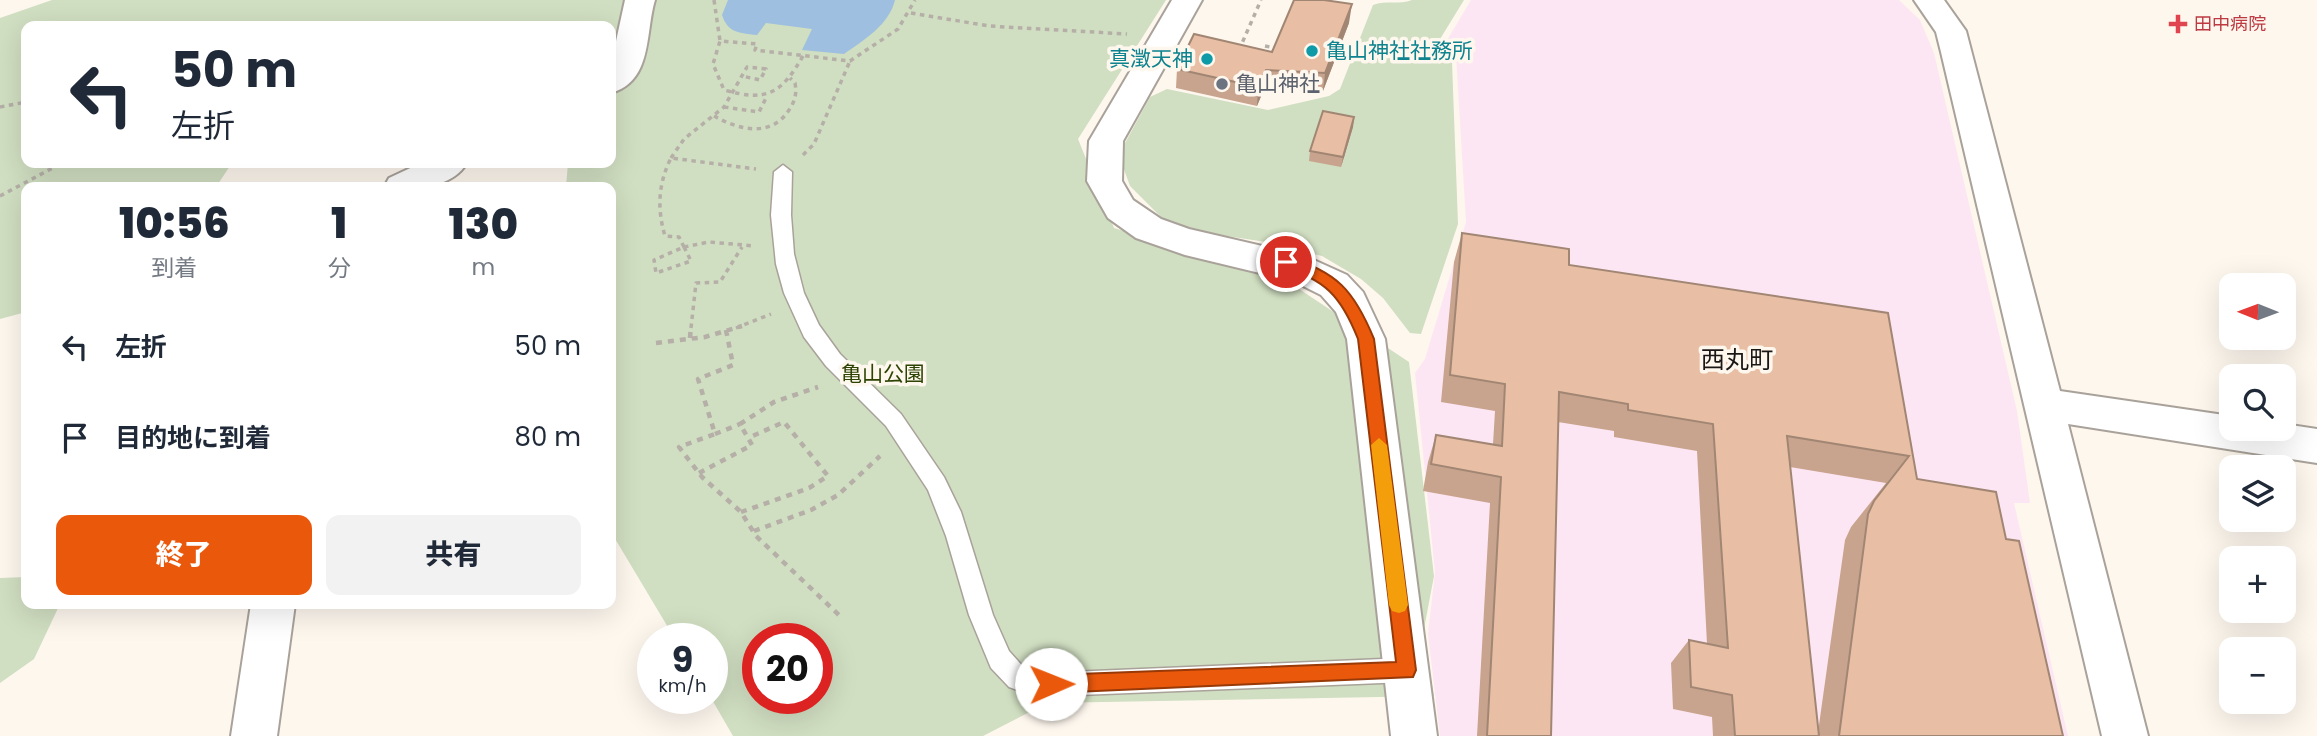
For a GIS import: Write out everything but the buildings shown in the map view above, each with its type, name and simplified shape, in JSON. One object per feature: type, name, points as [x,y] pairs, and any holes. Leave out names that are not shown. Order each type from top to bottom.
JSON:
[{"type":"street","points":[[616,77],[625,69],[634,49],[634,16],[640,0]]},
{"type":"street","points":[[1187,0],[1106,141],[1101,161],[1105,185],[1125,213],[1144,227],[1171,240],[1309,269],[1337,286],[1354,310],[1366,339],[1415,736]]},
{"type":"street","points":[[1929,0],[1951,31],[1957,52],[2041,404],[2125,736]]},
{"type":"street","points":[[411,182],[440,168]]},
{"type":"street","points":[[2041,404],[2317,446]]},
{"type":"street","points":[[254,736],[272,609]]},
{"type":"lane","points":[[783,173],[783,244],[798,302],[822,350],[842,373],[889,415],[941,492],[988,631],[1003,663],[1014,677],[1034,683],[1069,684],[1407,670]]},
{"type":"path","points":[[714,0],[720,41],[713,64],[724,90],[767,96]]},
{"type":"path","points":[[671,158],[783,173],[814,144],[850,61],[886,39],[911,13],[915,0]]},
{"type":"path","points":[[1234,61],[1262,0]]},
{"type":"path","points":[[911,13],[989,26],[1135,35]]},
{"type":"path","points":[[720,41],[757,44],[755,50],[850,61]]},
{"type":"path","points":[[1265,46],[1280,49]]},
{"type":"path","points":[[724,107],[759,112],[767,96],[785,85],[803,56]]},
{"type":"path","points":[[742,76],[760,80],[766,69],[747,66],[724,107],[684,139],[663,171],[659,218],[665,236],[679,237],[684,247],[691,261],[656,273],[654,260],[684,247],[709,242],[742,247],[783,244]]},
{"type":"path","points":[[714,116],[738,129],[769,128],[784,117],[796,98],[795,83],[790,78]]},
{"type":"path","points":[[0,107],[21,103]]},
{"type":"path","points":[[26,182],[53,168]]},
{"type":"path","points":[[0,196],[21,185]]},
{"type":"path","points":[[690,338],[696,284],[720,282],[742,247]]},
{"type":"path","points":[[656,343],[726,331],[753,323],[798,302]]},
{"type":"path","points":[[715,434],[698,379],[733,365],[726,331]]},
{"type":"path","points":[[840,616],[754,531],[741,512],[699,473],[679,447],[740,424],[774,402],[817,387],[842,373]]},
{"type":"path","points":[[741,512],[809,488],[828,476],[784,422],[748,439]]},
{"type":"path","points":[[699,473],[752,445],[740,424]]},
{"type":"path","points":[[754,531],[838,495],[879,456],[908,443]]},
{"type":"shaded area","points":[[1471,0],[1899,0],[1920,20],[1934,53],[2017,411],[2030,503],[2014,503],[2068,736],[1440,736],[1428,634],[1435,572],[1415,373],[1425,359],[1466,222],[1456,55],[1443,47]]},
{"type":"green space","name":"亀山公園","points":[[52,0],[1166,0],[1078,139],[1114,228],[1290,283],[1409,362],[1434,576],[1423,634],[1434,696],[1047,703],[983,736],[733,736],[720,714],[728,714],[728,623],[665,623],[616,540],[616,182],[566,182],[568,168],[616,168],[616,21],[21,21],[21,168],[229,168],[219,182],[21,182],[21,313],[0,319],[0,18]]},
{"type":"green space","points":[[1412,0],[1464,0],[1437,44],[1452,62],[1458,224],[1421,334],[1410,333],[1383,298],[1361,279],[1322,256],[1266,242],[1187,230],[1163,219],[1130,186],[1122,164],[1124,145],[1150,97],[1167,89],[1268,110],[1329,96],[1340,89],[1373,5]]},
{"type":"green space","points":[[21,577],[21,609],[58,609],[34,659],[0,683],[0,578]]},
{"type":"water","points":[[728,0],[895,0],[882,24],[844,54],[802,50],[812,29],[766,23],[757,35],[735,31],[727,25],[722,15]]},
{"type":"slow traffic","points":[[1379,445],[1399,605]]},
{"type":"place","name":"田中病院","points":[[2178,24]]},
{"type":"place","name":"亀山神社社務所","points":[[1312,51]]},
{"type":"place","name":"真澂天神","points":[[1207,59]]},
{"type":"place","name":"亀山神社","points":[[1222,84]]},
{"type":"district","name":"西丸町","points":[[1737,360]]},
{"type":"route","points":[[1051,684],[1407,670],[1366,339],[1354,310],[1337,286],[1309,269],[1286,262]]}]
